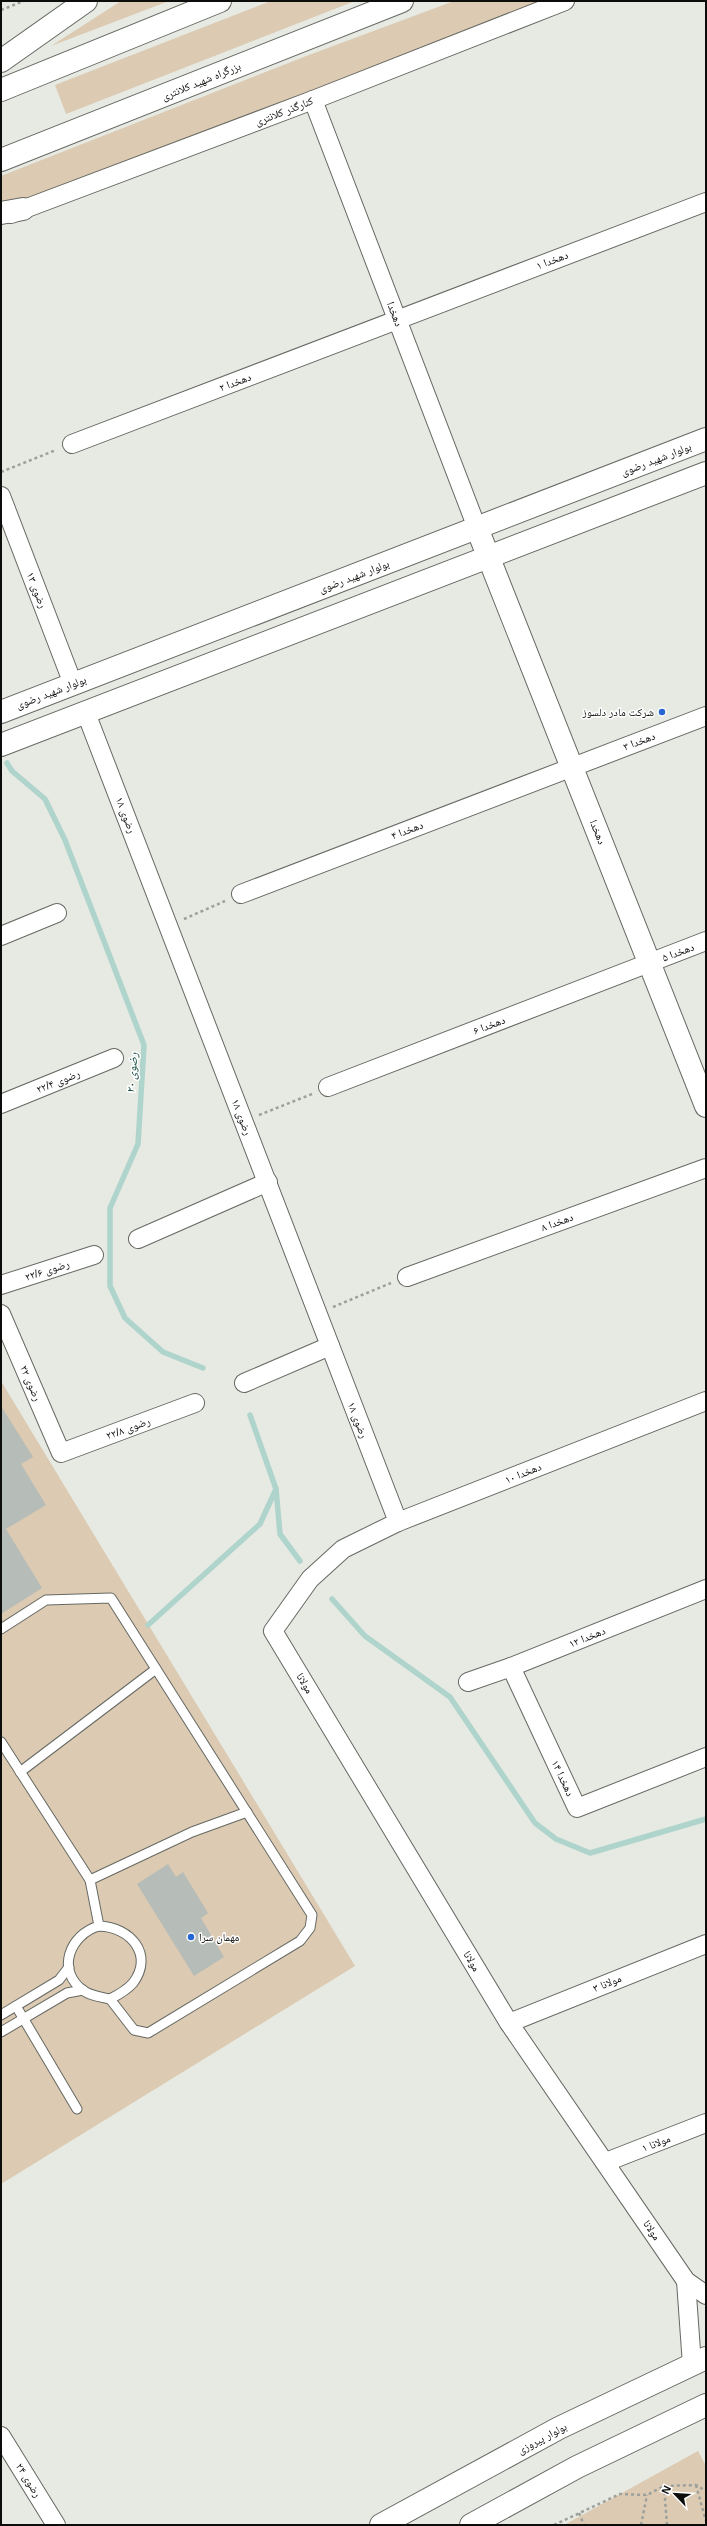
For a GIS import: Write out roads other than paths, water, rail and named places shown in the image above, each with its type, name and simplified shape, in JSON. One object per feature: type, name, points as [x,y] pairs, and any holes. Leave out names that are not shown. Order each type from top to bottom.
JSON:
[{"type":"main road","points":[[1,61],[86,1]]},
{"type":"main road","name":"بزرگراه شهید کلانتری","points":[[1,160],[402,1]]},
{"type":"main road","points":[[1,90],[214,3]]},
{"type":"main road","points":[[1,213],[23,209]]},
{"type":"main road","name":"بولوار شهید رضوی","points":[[1,712],[706,439]]},
{"type":"main road","points":[[1,745],[490,558],[706,473]]},
{"type":"main road","name":"دهخدا","points":[[477,528],[706,1106]]},
{"type":"main road","name":"بولوار پیروزی","points":[[381,2525],[559,2428],[699,2361]]},
{"type":"main road","points":[[471,2525],[578,2467],[706,2405]]},
{"type":"street","name":"کنارگذر کلانتری","points":[[1,218],[313,100],[565,1]]},
{"type":"street","name":"دهخدا","points":[[313,100],[477,528]]},
{"type":"street","name":"دهخدا ۱","points":[[397,319],[706,202]]},
{"type":"street","name":"دهخدا ۲","points":[[72,444],[397,319]]},
{"type":"street","name":"رضوی ۱۳","points":[[1,496],[74,684]]},
{"type":"street","name":"رضوی ۱۸","points":[[86,713],[398,1522]]},
{"type":"street","name":"دهخدا ۳","points":[[572,767],[706,716]]},
{"type":"street","name":"دهخدا ۴","points":[[241,894],[572,767]]},
{"type":"street","points":[[1,936],[57,913]]},
{"type":"street","name":"دهخدا ۵","points":[[650,963],[706,941]]},
{"type":"street","name":"دهخدا ۶","points":[[328,1087],[650,963]]},
{"type":"street","name":"رضوی ۲۲/۴","points":[[1,1104],[114,1058]]},
{"type":"street","name":"دهخدا ۸","points":[[408,1277],[706,1168]]},
{"type":"street","points":[[138,1239],[268,1182]]},
{"type":"street","name":"رضوی ۲۲/۶","points":[[1,1286],[94,1255]]},
{"type":"street","name":"رضوی ۲۲","points":[[1,1314],[61,1453]]},
{"type":"street","points":[[244,1383],[330,1346]]},
{"type":"street","name":"دهخدا ۱۰","points":[[273,1630],[310,1579],[342,1549],[398,1522],[706,1401]]},
{"type":"street","name":"رضوی ۲۲/۸","points":[[61,1453],[195,1403]]},
{"type":"street","name":"دهخدا ۱۲","points":[[468,1682],[511,1667],[706,1589]]},
{"type":"street","name":"مولانا","points":[[273,1630],[509,2023],[606,2162],[686,2281]]},
{"type":"street","name":"دهخدا ۱۴","points":[[511,1667],[577,1808],[706,1757]]},
{"type":"street","name":"مولانا ۳","points":[[509,2023],[706,1944]]},
{"type":"street","name":"مولانا ۱","points":[[606,2162],[706,2123]]},
{"type":"street","points":[[686,2281],[706,2295]]},
{"type":"street","points":[[686,2281],[699,2361]]},
{"type":"street","name":"رضوی ۲۴","points":[[1,2436],[56,2525]]},
{"type":"lane","points":[[1,1629],[46,1600],[111,1598],[312,1914],[310,1928],[300,1942],[148,2033],[134,2030],[110,1999],[83,1990],[67,1993],[1,2032]]},
{"type":"lane","points":[[20,1772],[156,1669]]},
{"type":"lane","points":[[1,1742],[90,1880],[99,1926]]},
{"type":"lane","points":[[90,1880],[192,1832],[247,1812]]},
{"type":"lane","points":[[83,1990],[74,1980],[69,1967],[69,1958],[76,1940],[82,1933],[99,1926],[118,1928],[126,1933],[137,1947],[140,1956],[137,1975],[133,1983],[110,1999]]},
{"type":"lane","points":[[1,2014],[59,1980],[69,1967]]},
{"type":"lane","points":[[16,2006],[77,2109]]},
{"type":"waterway","name":"رضوی ۲۰","points":[[7,763],[12,771],[45,799],[65,840],[144,1045],[138,1144],[110,1208],[110,1286],[125,1318],[163,1352],[203,1368]]},
{"type":"waterway","points":[[250,1415],[276,1489],[280,1534],[300,1561]]},
{"type":"waterway","points":[[148,1625],[260,1524],[276,1489]]},
{"type":"waterway","points":[[332,1599],[365,1636],[450,1697],[535,1823],[556,1839],[590,1853],[706,1819]]},
{"type":"place","name":"شرکت مادر دلسوز","points":[[662,712]]},
{"type":"place","name":"مهمان سرا","points":[[191,1937]]}]
